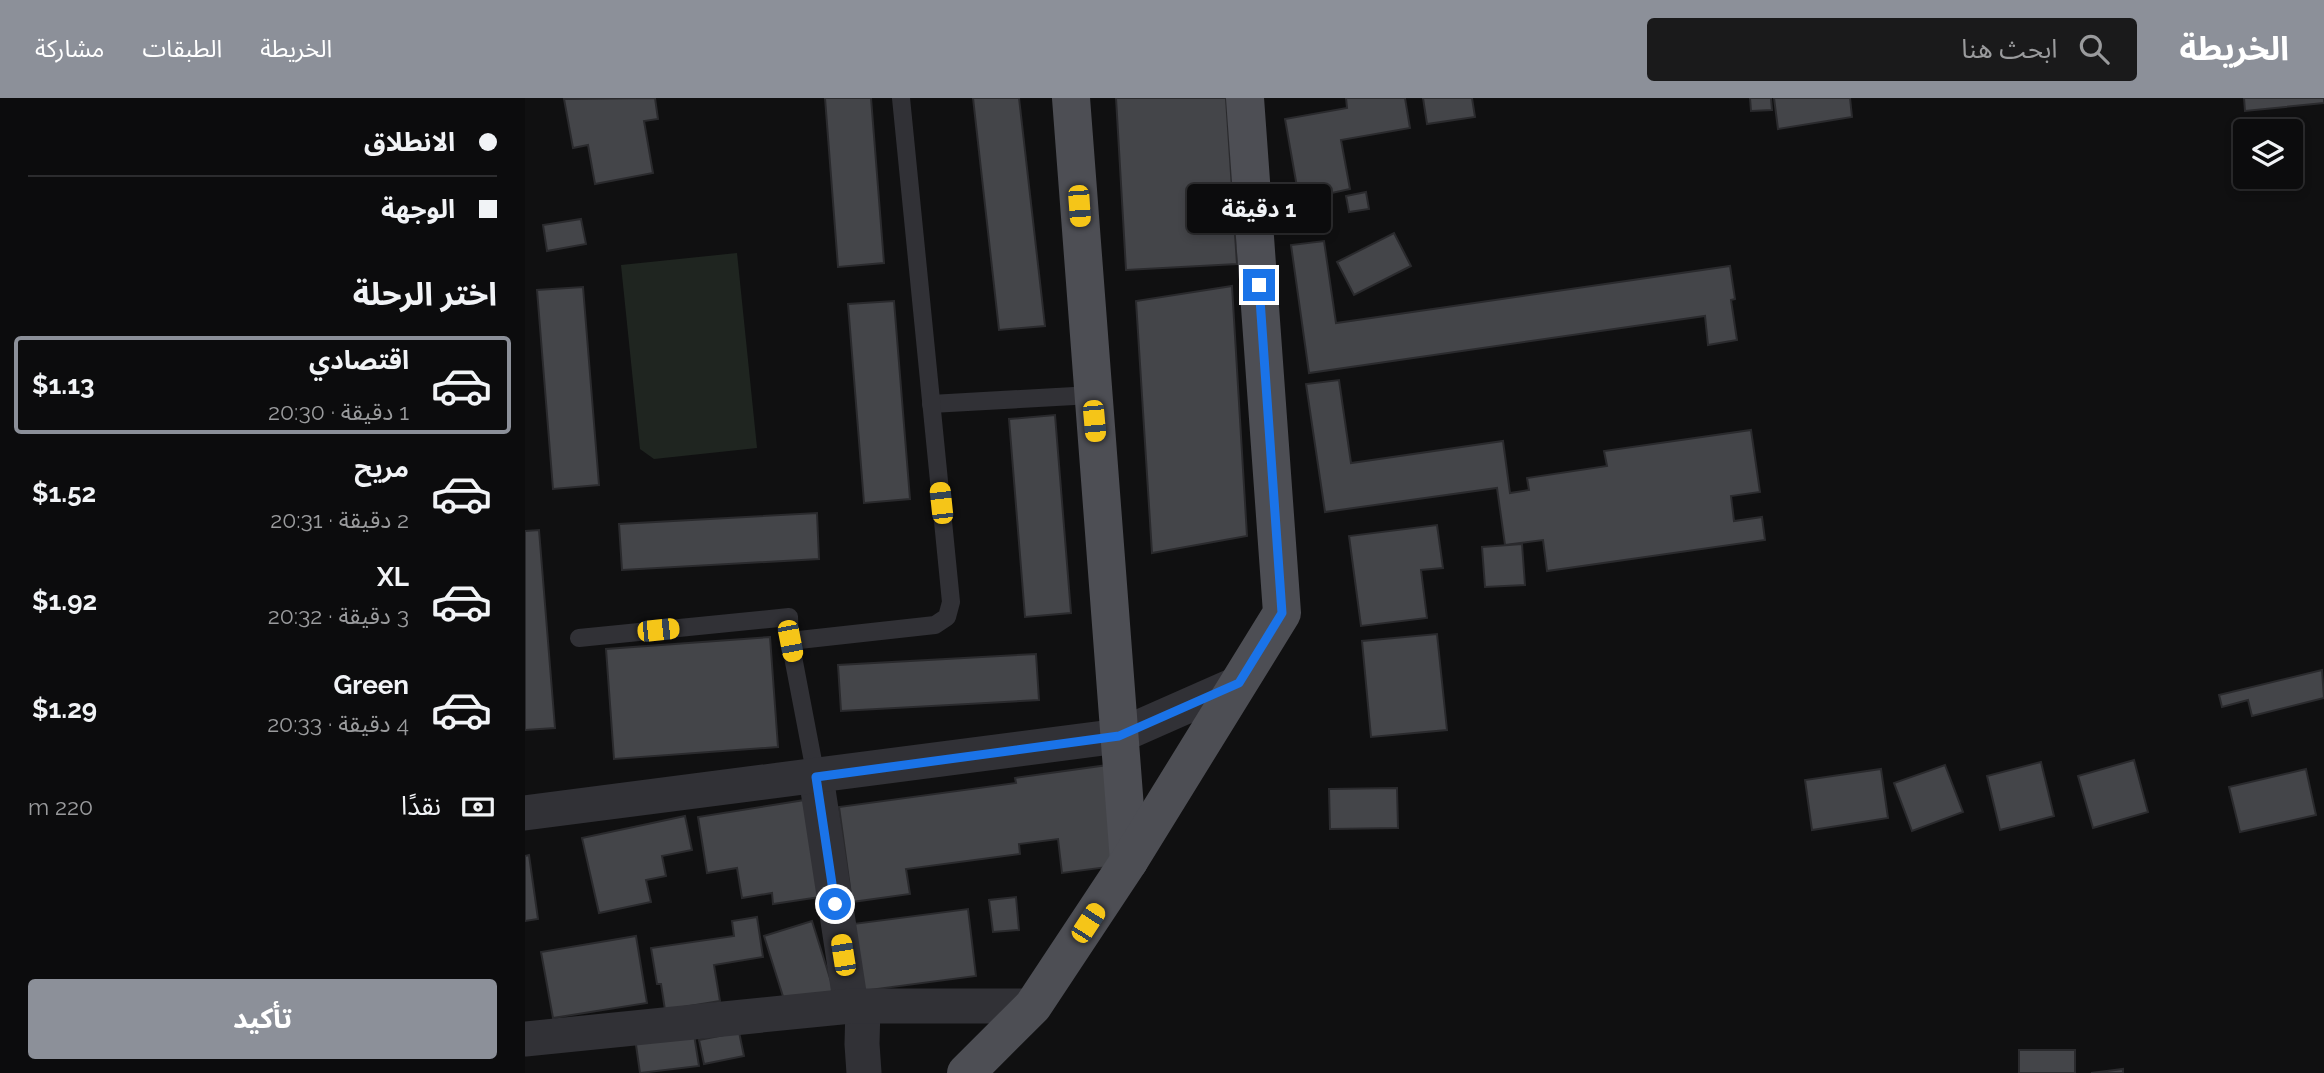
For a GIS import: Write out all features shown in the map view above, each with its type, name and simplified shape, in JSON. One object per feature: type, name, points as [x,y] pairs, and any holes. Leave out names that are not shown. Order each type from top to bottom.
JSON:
[{"type":"main road","points":[[1071,98],[1129,861]]},
{"type":"main road","points":[[966,1073],[1033,1006],[1129,861],[1282,613],[1245,98]]},
{"type":"street","points":[[525,813],[1119,736],[1239,683]]},
{"type":"street","points":[[816,777],[857,1006],[864,1073]]},
{"type":"street","points":[[525,1039],[857,1006],[1033,1006]]},
{"type":"lane","points":[[790,641],[935,625],[947,617],[951,602],[901,98]]},
{"type":"lane","points":[[931,404],[1092,395]]},
{"type":"lane","points":[[579,638],[789,617],[790,641],[816,777]]},
{"type":"shaded area","points":[[737,253],[757,448],[654,459],[640,449],[621,265]]},
{"type":"building","points":[[655,98],[658,119],[644,121],[653,173],[595,184],[588,145],[573,148],[564,99]]},
{"type":"building","points":[[825,98],[871,98],[884,263],[838,267]]},
{"type":"building","points":[[973,98],[1019,98],[1045,326],[999,330]]},
{"type":"building","points":[[1116,98],[1226,98],[1237,264],[1126,270]]},
{"type":"building","points":[[1346,98],[1405,98],[1410,128],[1341,140],[1350,189],[1327,194],[1331,217],[1303,221],[1285,119],[1347,108]]},
{"type":"building","points":[[1423,98],[1472,98],[1475,117],[1427,124]]},
{"type":"building","points":[[1750,98],[1771,98],[1772,110],[1751,111]]},
{"type":"building","points":[[1774,98],[1850,98],[1852,117],[1778,129]]},
{"type":"building","points":[[2244,98],[2324,98],[2324,103],[2245,111]]},
{"type":"building","points":[[1366,192],[1369,209],[1349,212],[1346,196]]},
{"type":"building","points":[[581,219],[586,244],[547,251],[543,225]]},
{"type":"building","points":[[1394,233],[1411,266],[1354,295],[1337,262]]},
{"type":"building","points":[[1324,241],[1336,323],[1730,266],[1735,299],[1731,300],[1737,340],[1708,345],[1705,316],[1309,373],[1291,245]]},
{"type":"building","points":[[1232,286],[1247,536],[1152,553],[1136,301]]},
{"type":"building","points":[[583,287],[599,485],[553,489],[537,290]]},
{"type":"building","points":[[894,301],[910,499],[864,503],[848,304]]},
{"type":"building","points":[[1339,380],[1351,463],[1503,441],[1510,493],[1529,490],[1527,478],[1607,466],[1604,451],[1751,430],[1760,492],[1731,496],[1734,521],[1762,517],[1765,540],[1547,571],[1543,540],[1505,545],[1497,488],[1325,512],[1306,384]]},
{"type":"building","points":[[1055,415],[1071,613],[1025,617],[1009,419]]},
{"type":"building","points":[[817,513],[819,559],[622,570],[619,524]]},
{"type":"building","points":[[1437,525],[1443,568],[1421,570],[1427,618],[1361,626],[1349,536]]},
{"type":"building","points":[[539,530],[555,728],[525,730],[525,531]]},
{"type":"building","points":[[1522,544],[1525,585],[1485,587],[1482,547]]},
{"type":"building","points":[[1437,634],[1447,730],[1371,737],[1362,641]]},
{"type":"building","points":[[770,637],[778,747],[614,759],[606,649]]},
{"type":"building","points":[[1036,654],[1039,700],[841,711],[838,665]]},
{"type":"building","points":[[2322,670],[2324,698],[2252,716],[2248,700],[2222,707],[2219,695]]},
{"type":"building","points":[[2134,760],[2148,812],[2093,828],[2078,776]]},
{"type":"building","points":[[2041,762],[2054,816],[2000,830],[1987,776]]},
{"type":"building","points":[[1108,765],[1123,865],[1062,873],[1058,839],[1019,844],[1020,854],[906,869],[910,894],[852,902],[839,807],[1016,783],[1015,778]]},
{"type":"building","points":[[1945,765],[1963,812],[1912,831],[1894,783]]},
{"type":"building","points":[[1881,769],[1888,818],[1812,830],[1805,780]]},
{"type":"building","points":[[2306,769],[2316,815],[2240,832],[2229,787]]},
{"type":"building","points":[[1397,788],[1398,828],[1330,829],[1329,789]]},
{"type":"building","points":[[811,799],[827,896],[773,904],[772,893],[742,898],[737,868],[707,873],[698,817]]},
{"type":"building","points":[[685,816],[692,850],[662,856],[666,876],[646,880],[651,902],[599,913],[582,838]]},
{"type":"building","points":[[529,855],[538,919],[525,921],[525,856]]},
{"type":"building","points":[[1016,897],[1019,930],[993,932],[989,900]]},
{"type":"building","points":[[968,909],[976,976],[862,991],[853,924]]},
{"type":"building","points":[[757,917],[763,957],[714,965],[720,1001],[665,1010],[651,948],[734,936],[732,921]]},
{"type":"building","points":[[812,921],[834,991],[786,1006],[764,936]]},
{"type":"building","points":[[636,936],[647,1003],[553,1018],[541,952]]},
{"type":"building","points":[[692,1022],[699,1066],[640,1073],[634,1031]]},
{"type":"building","points":[[739,1032],[744,1056],[704,1064],[699,1040]]},
{"type":"building","points":[[2019,1050],[2075,1050],[2075,1073],[2019,1073]]},
{"type":"building","points":[[2123,1069],[2123,1073],[2091,1073]]},
{"type":"route","points":[[835,904],[816,777],[1119,736],[1239,683],[1282,613],[1259,285]]}]
